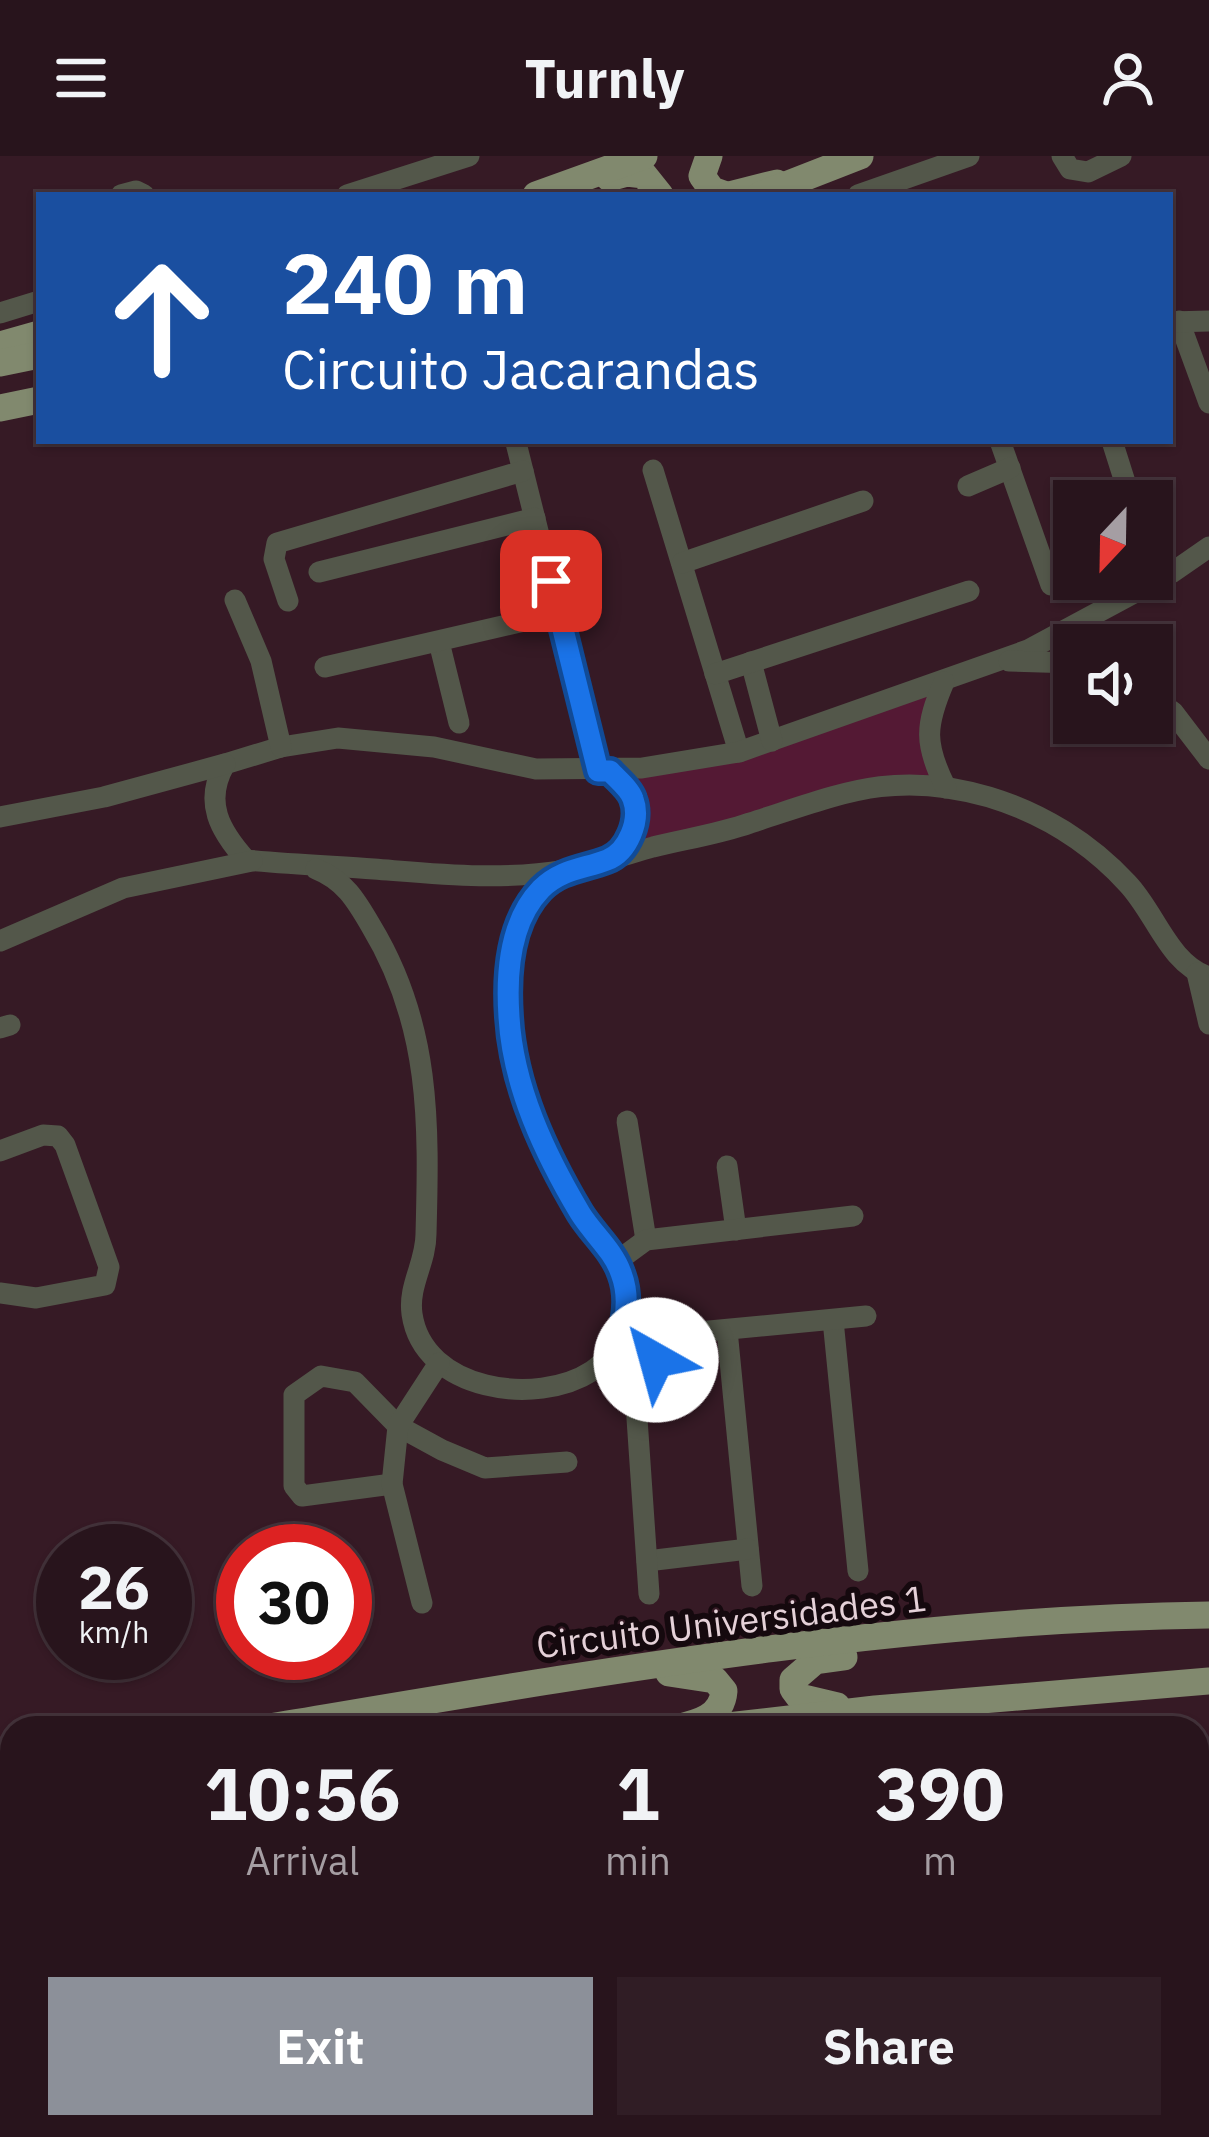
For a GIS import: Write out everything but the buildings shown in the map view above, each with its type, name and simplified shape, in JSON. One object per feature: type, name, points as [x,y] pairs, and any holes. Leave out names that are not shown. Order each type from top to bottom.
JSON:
[{"type":"main road","points":[[544,192],[644,156]]},
{"type":"main road","points":[[709,156],[702,176],[718,192]]},
{"type":"main road","points":[[768,192],[860,156]]},
{"type":"main road","points":[[571,192],[636,173],[651,180],[658,192]]},
{"type":"main road","points":[[740,192],[818,173]]},
{"type":"main road","points":[[0,345],[36,335]]},
{"type":"main road","points":[[0,363],[36,356]]},
{"type":"main road","points":[[0,408],[36,401]]},
{"type":"main road","name":"Circuito Universidades 1","points":[[332,1716],[636,1668],[1053,1618],[1209,1615]]},
{"type":"main road","points":[[875,1709],[808,1702],[793,1689],[793,1680],[814,1661],[1021,1632],[1053,1618]]},
{"type":"main road","points":[[636,1668],[715,1680],[724,1699],[708,1716]]},
{"type":"main road","points":[[814,1716],[1209,1681]]},
{"type":"street","points":[[356,192],[469,156]]},
{"type":"street","points":[[867,192],[969,156]]},
{"type":"street","points":[[1062,156],[1070,169],[1088,172],[1121,156]]},
{"type":"street","points":[[0,313],[36,302]]},
{"type":"street","points":[[1209,321],[1175,321],[1209,404]]},
{"type":"street","points":[[516,444],[604,771],[633,797],[632,837],[612,859]]},
{"type":"street","points":[[1001,444],[1051,585]]},
{"type":"street","points":[[1113,444],[1124,480]]},
{"type":"street","points":[[968,486],[1010,468]]},
{"type":"street","points":[[652,470],[739,752]]},
{"type":"street","points":[[288,601],[274,559],[277,543],[523,471]]},
{"type":"street","points":[[682,563],[863,501]]},
{"type":"street","points":[[319,572],[535,518]]},
{"type":"street","points":[[0,817],[104,797],[281,747],[338,738],[434,747],[536,770],[604,771],[739,752],[1028,650],[1173,572],[1209,547]]},
{"type":"street","points":[[715,674],[970,591]]},
{"type":"street","points":[[235,600],[262,662],[281,747]]},
{"type":"street","points":[[325,668],[559,613]]},
{"type":"street","points":[[439,642],[459,723]]},
{"type":"street","points":[[1001,661],[1053,662]]},
{"type":"street","points":[[751,662],[772,741]]},
{"type":"street","points":[[944,682],[927,724],[934,765],[946,788]]},
{"type":"street","points":[[1173,712],[1209,759]]},
{"type":"street","points":[[225,764],[217,778],[213,805],[223,835],[246,860],[449,876],[574,868],[747,824],[864,787],[946,788],[1024,809],[1063,829],[1126,882],[1149,908],[1180,958],[1203,975],[1209,1024]]},
{"type":"street","points":[[0,941],[123,888],[252,861]]},
{"type":"street","points":[[304,865],[333,877],[359,904],[394,968],[416,1036],[425,1077],[428,1170],[427,1238],[411,1288],[419,1337],[439,1363],[477,1383],[522,1388],[576,1380],[605,1361],[620,1336],[626,1298],[616,1262],[580,1213],[537,1130],[522,1088],[509,1019],[519,920],[544,886],[574,868]]},
{"type":"street","points":[[627,1121],[646,1240]]},
{"type":"street","points":[[0,1150],[58,1136],[109,1267],[104,1285],[36,1298],[0,1292]]},
{"type":"street","points":[[727,1166],[736,1229]]},
{"type":"street","points":[[616,1262],[646,1240],[853,1216]]},
{"type":"street","points":[[649,1594],[636,1404],[656,1360],[688,1334],[866,1316]]},
{"type":"street","points":[[833,1320],[858,1571]]},
{"type":"street","points":[[727,1330],[752,1586]]},
{"type":"street","points":[[620,1336],[656,1360]]},
{"type":"street","points":[[605,1361],[643,1383]]},
{"type":"street","points":[[422,1603],[392,1484],[398,1426],[439,1363]]},
{"type":"street","points":[[392,1484],[302,1496],[294,1486],[294,1395],[321,1376],[355,1382],[398,1426],[485,1468],[567,1462]]},
{"type":"street","points":[[646,1561],[748,1549]]},
{"type":"shaded area","points":[[944,682],[929,731],[946,788],[901,785],[612,859],[635,814],[610,771],[643,768]]},
{"type":"route","points":[[551,581],[598,771],[610,771],[622,784],[633,797],[635,814],[632,837],[612,859],[574,868],[544,886],[525,909],[513,949],[509,1019],[522,1088],[537,1130],[580,1213],[622,1274],[626,1310],[620,1336],[656,1360]]}]
